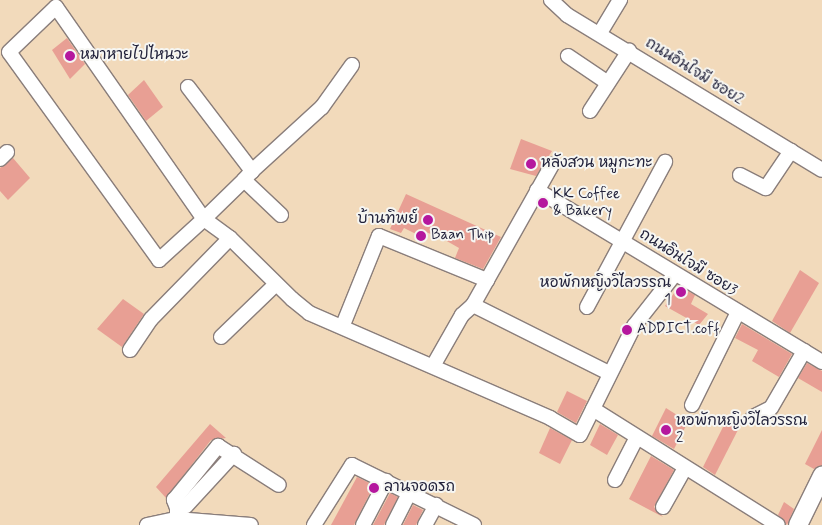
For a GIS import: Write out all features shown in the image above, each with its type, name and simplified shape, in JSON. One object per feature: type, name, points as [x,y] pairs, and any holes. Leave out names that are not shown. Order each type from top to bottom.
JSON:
[{"type":"main road","points":[[798,525],[822,476]]},
{"type":"main road","points":[[810,525],[822,501]]},
{"type":"street","name":"ถนนอินใจมี ซอย2","points":[[551,0],[567,15],[600,33],[822,170]]},
{"type":"street","points":[[600,33],[620,0]]},
{"type":"street","points":[[352,65],[322,107],[204,219],[158,260],[9,52],[56,7],[204,219],[230,238],[276,284],[309,313],[343,325],[580,435],[609,373],[634,326],[675,274]]},
{"type":"street","points":[[590,111],[629,51]]},
{"type":"street","points":[[568,56],[608,83]]},
{"type":"street","points":[[188,87],[248,176],[281,215]]},
{"type":"street","points":[[740,174],[766,188],[791,151]]},
{"type":"street","points":[[587,306],[620,240],[664,162]]},
{"type":"street","points":[[433,366],[462,315],[474,304],[552,165]]},
{"type":"street","name":"ถนนอินใจมี ซอย3","points":[[537,190],[822,362]]},
{"type":"street","points":[[343,325],[379,236],[487,280]]},
{"type":"street","points":[[130,350],[151,319],[230,238]]},
{"type":"street","points":[[221,337],[276,284]]},
{"type":"street","points":[[474,304],[609,373]]},
{"type":"street","points":[[692,405],[738,312]]},
{"type":"street","points":[[753,417],[772,408],[804,351]]},
{"type":"street","points":[[593,408],[685,468],[778,525]]},
{"type":"street","points":[[614,480],[637,437]]},
{"type":"street","points":[[177,517],[174,500],[218,446],[234,454],[279,485]]},
{"type":"street","points":[[314,525],[352,465],[474,525]]},
{"type":"street","points":[[663,507],[685,468]]},
{"type":"street","points":[[363,525],[386,481]]},
{"type":"street","points":[[393,525],[410,492]]},
{"type":"street","points":[[425,525],[436,505]]},
{"type":"street","points":[[147,525],[177,517],[251,525]]},
{"type":"building","name":"หมาหายไปไหนวะ","points":[[67,38],[85,64],[70,79],[52,50]]},
{"type":"building","points":[[144,80],[163,107],[146,121],[128,95]]},
{"type":"building","points":[[521,139],[552,151],[536,176],[510,169]]},
{"type":"building","points":[[13,158],[30,178],[8,200],[0,191],[0,168]]},
{"type":"building","points":[[406,194],[501,237],[483,269],[455,258],[459,248],[445,240],[426,232],[424,238],[404,228],[401,233],[390,229]]},
{"type":"building","points":[[800,270],[819,283],[790,333],[772,321]]},
{"type":"building","points":[[679,286],[695,295],[691,304],[708,314],[699,325],[665,306]]},
{"type":"building","points":[[123,299],[144,314],[122,347],[97,329]]},
{"type":"building","points":[[742,324],[792,354],[779,377],[752,361],[758,350],[735,338]]},
{"type":"building","points":[[807,363],[822,371],[822,392],[798,378]]},
{"type":"building","points":[[567,391],[587,401],[576,423],[557,412]]},
{"type":"building","points":[[666,408],[688,422],[674,449],[652,436]]},
{"type":"building","points":[[728,417],[742,422],[715,475],[703,467]]},
{"type":"building","points":[[210,424],[226,438],[211,440],[166,498],[156,487]]},
{"type":"building","points":[[600,424],[618,435],[607,455],[590,445]]},
{"type":"building","points":[[550,428],[572,440],[560,464],[539,453]]},
{"type":"building","points":[[822,430],[822,465],[814,469],[805,464]]},
{"type":"building","points":[[651,456],[674,470],[654,507],[663,517],[629,499]]},
{"type":"building","points":[[357,477],[374,485],[354,525],[331,525]]},
{"type":"building","points":[[390,493],[398,497],[384,525],[373,525]]},
{"type":"building","points":[[784,502],[794,509],[787,525],[778,515]]},
{"type":"building","points":[[413,505],[423,510],[416,525],[403,525]]},
{"type":"place","name":"หมาหายไปไหนวะ","points":[[70,56]]},
{"type":"place","name":"หลังสวน หมูกะทะ","points":[[531,164]]},
{"type":"place","name":"KK Coffee & Bakery","points":[[543,203]]},
{"type":"place","name":"บ้านทิพย์","points":[[428,220]]},
{"type":"place","name":"Baan Thip","points":[[421,236]]},
{"type":"place","name":"หอพักหญิงวิไลวรรณ 1","points":[[681,292]]},
{"type":"place","name":"ADDICT.coff","points":[[627,330]]},
{"type":"place","name":"หอพักหญิงวิไลวรรณ 2","points":[[666,430]]},
{"type":"place","name":"ลานจอดรถ","points":[[374,488]]}]
